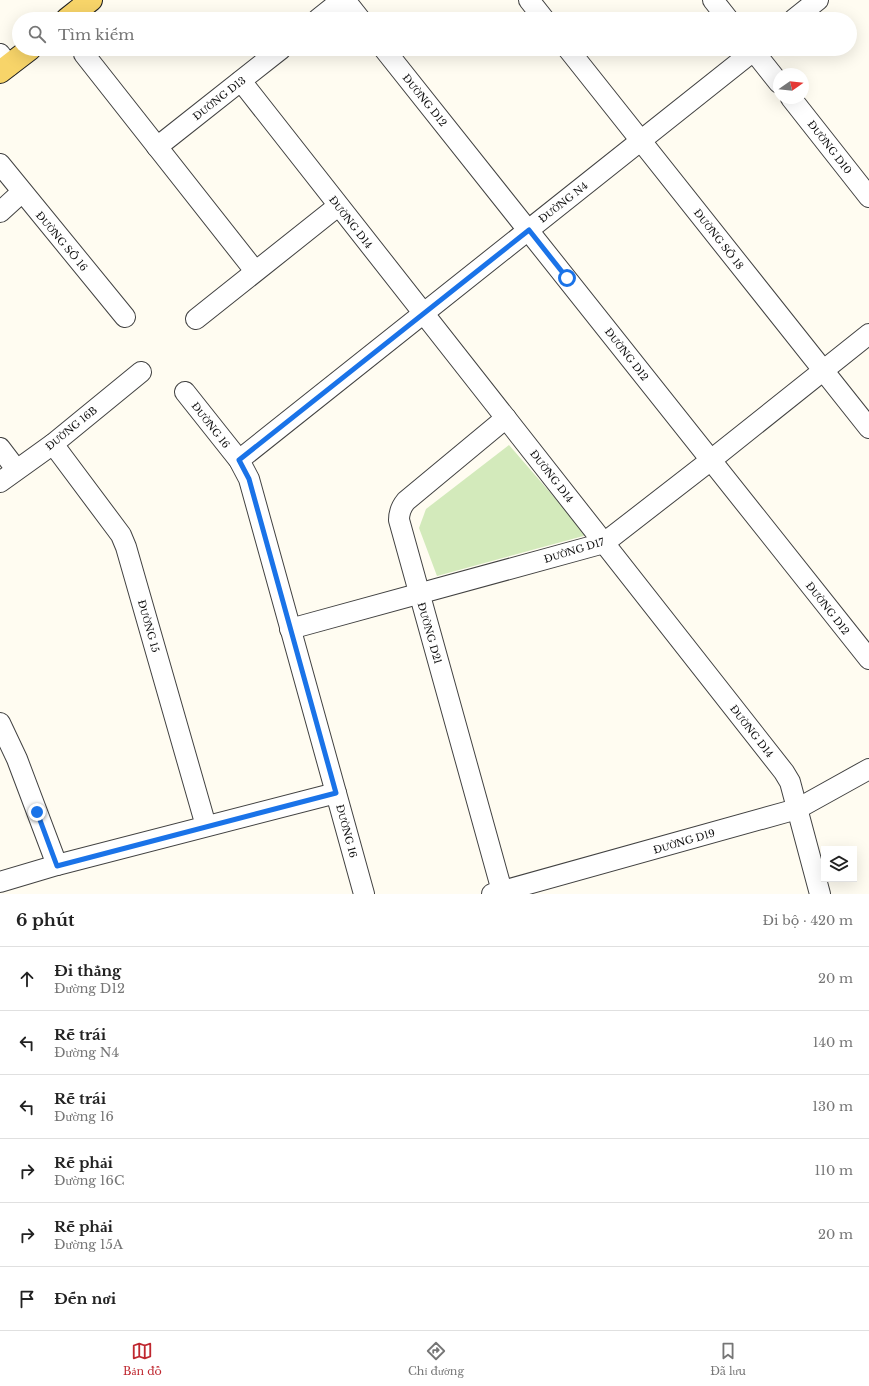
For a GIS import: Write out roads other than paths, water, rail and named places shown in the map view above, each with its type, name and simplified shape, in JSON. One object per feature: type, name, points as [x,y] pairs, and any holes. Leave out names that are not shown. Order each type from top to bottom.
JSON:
[{"type":"main road","points":[[76,12],[91,0]]},
{"type":"main road","points":[[3,64],[17,56]]},
{"type":"street","points":[[327,12],[342,0]]},
{"type":"street","points":[[345,0],[354,12]]},
{"type":"street","points":[[529,0],[538,12]]},
{"type":"street","points":[[713,0],[722,12]]},
{"type":"street","points":[[803,12],[818,0]]},
{"type":"street","points":[[86,56],[255,271]]},
{"type":"street","name":"ĐƯỜNG D13","points":[[157,147],[271,56]]},
{"type":"street","name":"ĐƯỜNG D12","points":[[390,56],[869,659]]},
{"type":"street","name":"ĐƯỜNG SỐ 18","points":[[574,56],[869,428]]},
{"type":"street","name":"ĐƯỜNG N4","points":[[239,460],[746,56]]},
{"type":"street","points":[[759,56],[773,75]]},
{"type":"street","name":"ĐƯỜNG D14","points":[[240,81],[784,772],[790,782],[820,894]]},
{"type":"street","name":"ĐƯỜNG D10","points":[[796,104],[869,197]]},
{"type":"street","name":"ĐƯỜNG SỐ 16","points":[[0,164],[125,317]]},
{"type":"street","points":[[0,212],[22,192]]},
{"type":"street","points":[[196,319],[338,206]]},
{"type":"street","name":"ĐƯỜNG D17","points":[[290,629],[604,543],[869,334]]},
{"type":"street","name":"ĐƯỜNG 16B","points":[[0,482],[52,444],[141,372]]},
{"type":"street","name":"ĐƯỜNG 16","points":[[185,392],[239,460],[249,479],[364,894]]},
{"type":"street","name":"ĐƯỜNG D21","points":[[497,893],[399,520],[402,506],[406,501],[506,418]]},
{"type":"street","name":"ĐƯỜNG 15","points":[[52,444],[121,535],[126,547],[206,826]]},
{"type":"street","points":[[0,448],[16,469]]},
{"type":"street","points":[[0,723],[57,866]]},
{"type":"street","name":"ĐƯỜNG D19","points":[[497,893],[797,809],[869,769]]},
{"type":"street","points":[[0,882],[206,826],[336,793]]}]
